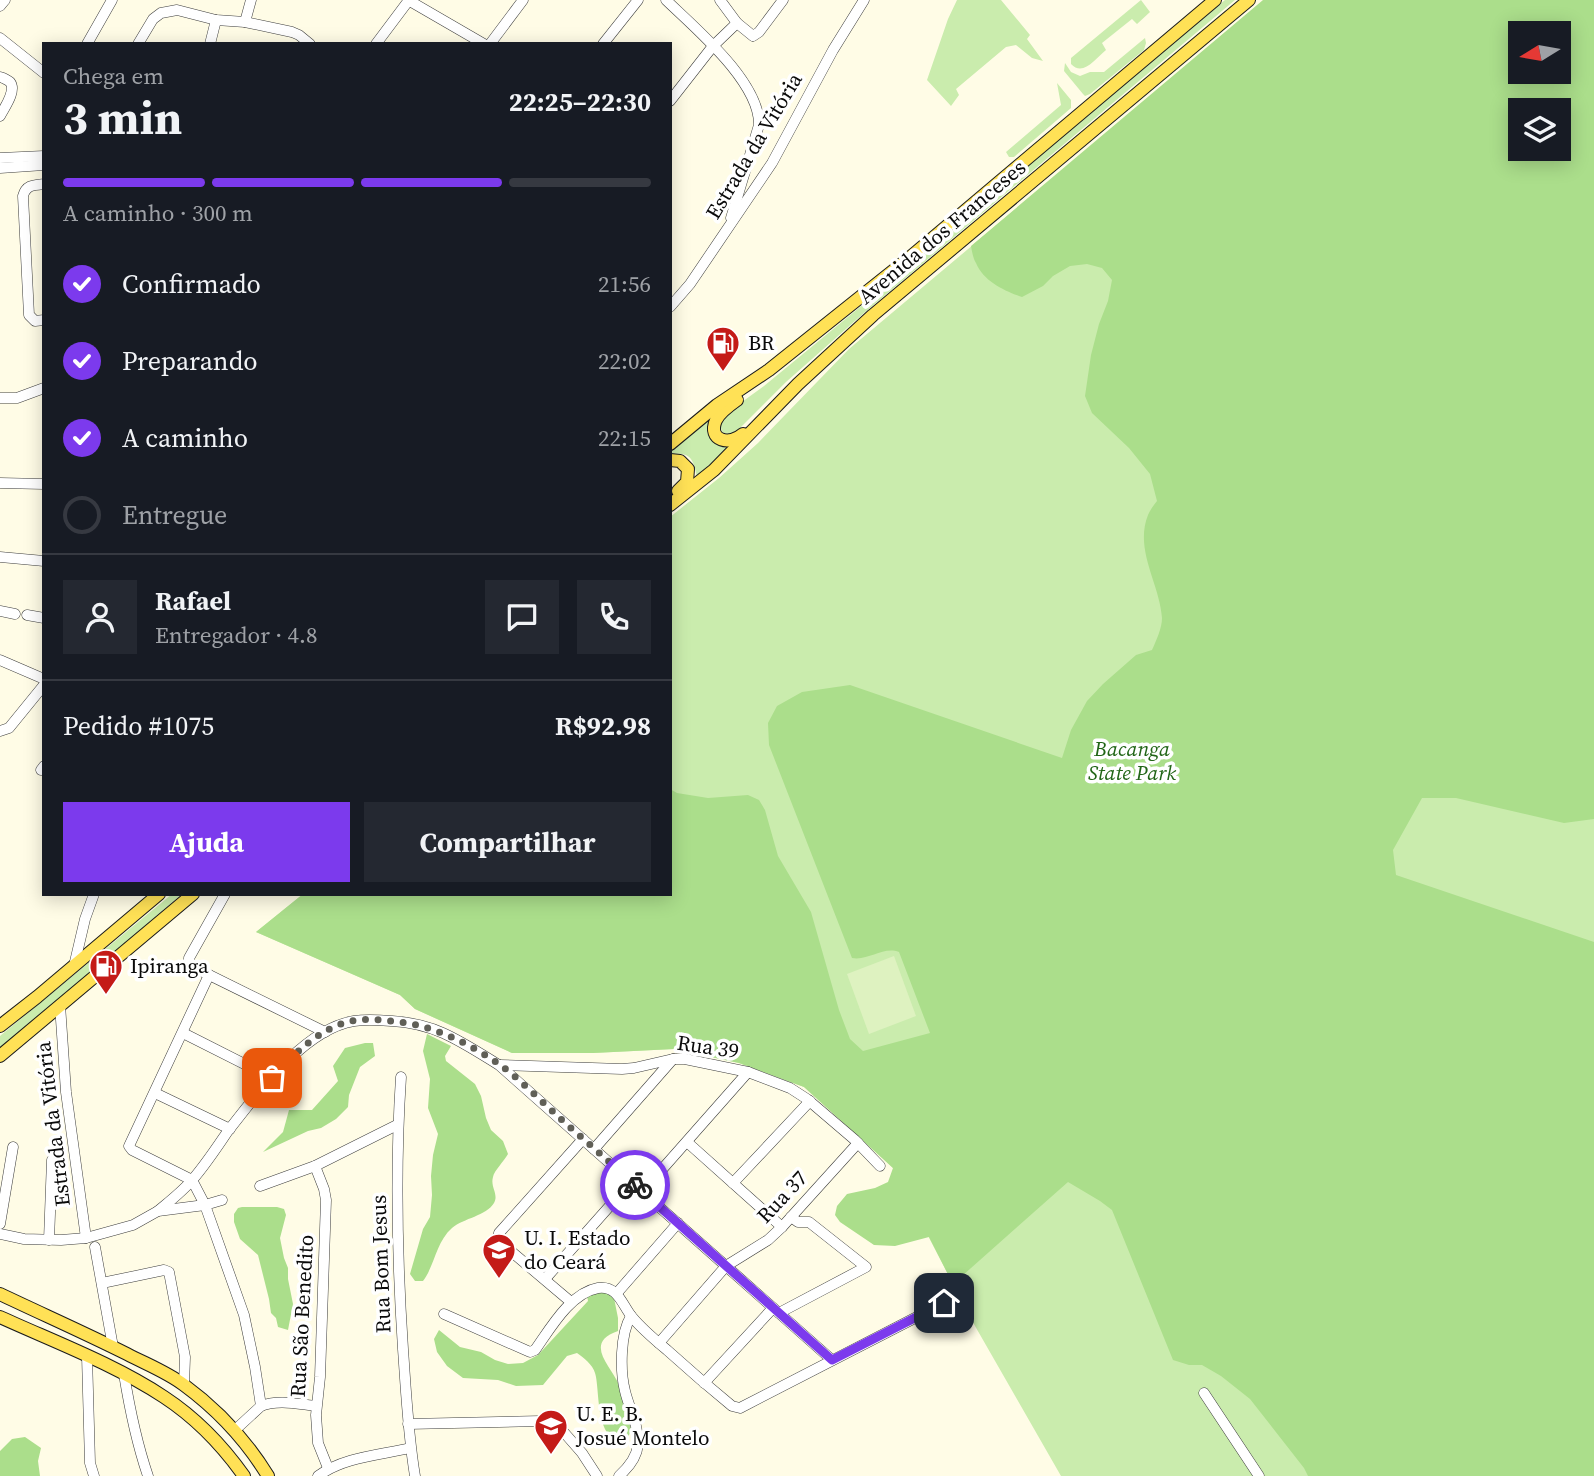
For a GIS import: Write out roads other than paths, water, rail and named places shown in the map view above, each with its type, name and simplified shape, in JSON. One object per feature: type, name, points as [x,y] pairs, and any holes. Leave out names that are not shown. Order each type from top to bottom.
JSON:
[{"type":"main road","name":"Avenida dos Franceses","points":[[672,442],[717,405],[769,370],[908,259],[1215,0]]},
{"type":"main road","name":"Avenida dos Franceses","points":[[672,503],[714,470],[798,384],[873,315],[1249,0]]},
{"type":"main road","points":[[769,370],[719,416],[715,427],[718,438],[729,441],[740,438],[798,384]]},
{"type":"main road","points":[[672,460],[684,463],[689,473],[685,485],[672,496]]},
{"type":"main road","points":[[0,1026],[157,896]]},
{"type":"main road","points":[[0,1056],[191,896]]},
{"type":"main road","points":[[0,1294],[113,1347],[184,1385],[235,1430],[268,1476]]},
{"type":"main road","points":[[0,1317],[87,1356],[165,1397],[219,1444],[244,1476]]},
{"type":"main road","points":[[124,1374],[132,1357]]},
{"type":"street","points":[[0,6],[5,0]]},
{"type":"street","points":[[88,42],[112,0]]},
{"type":"street","points":[[177,10],[185,0]]},
{"type":"street","points":[[245,22],[251,0]]},
{"type":"street","points":[[378,42],[409,0],[481,42]]},
{"type":"street","points":[[492,42],[523,0]]},
{"type":"street","points":[[605,42],[638,0]]},
{"type":"street","points":[[666,0],[713,46],[744,82],[760,115],[728,229]]},
{"type":"street","points":[[722,1],[737,23],[753,36],[760,32],[783,0]]},
{"type":"street","name":"Estrada da Vitória","points":[[672,305],[690,284],[772,163],[827,61],[864,0]]},
{"type":"street","points":[[139,42],[153,19],[161,13],[177,10],[216,20],[245,22],[292,32],[308,42]]},
{"type":"street","points":[[210,42],[216,20]]},
{"type":"street","points":[[672,98],[713,46],[737,23]]},
{"type":"street","points":[[0,38],[42,70]]},
{"type":"street","points":[[0,76],[12,86],[12,92],[0,116]]},
{"type":"street","points":[[0,158],[42,156]]},
{"type":"street","points":[[0,168],[42,165]]},
{"type":"street","points":[[42,184],[32,185],[25,190],[23,196],[29,315],[34,321],[42,320]]},
{"type":"street","points":[[0,398],[17,398],[42,389]]},
{"type":"street","points":[[0,483],[42,484]]},
{"type":"street","points":[[0,557],[42,561]]},
{"type":"street","points":[[0,611],[15,614]]},
{"type":"street","points":[[27,615],[42,618]]},
{"type":"street","points":[[0,660],[42,678]]},
{"type":"street","points":[[0,731],[9,728],[42,687]]},
{"type":"street","points":[[74,966],[93,896]]},
{"type":"street","points":[[224,896],[188,960],[191,967],[325,1032]]},
{"type":"street","points":[[209,975],[129,1146],[192,1180],[205,1205],[244,1315],[256,1367],[261,1406]]},
{"type":"street","name":"Estrada da Vitória","points":[[60,1005],[66,1091],[86,1238]]},
{"type":"street","points":[[0,1234],[24,1239],[86,1238],[133,1225],[158,1211],[192,1180],[230,1129],[298,1051],[325,1032],[355,1021],[377,1019],[411,1023],[443,1033],[499,1065],[832,1360]]},
{"type":"street","points":[[183,1033],[272,1078]]},
{"type":"street","points":[[594,1149],[673,1059]]},
{"type":"street","name":"Rua 39","points":[[499,1065],[622,1069],[685,1059],[748,1072],[790,1088],[810,1101],[880,1166]]},
{"type":"street","points":[[642,1192],[748,1072]]},
{"type":"street","name":"Rua Bom Jesus","points":[[401,1077],[397,1125],[398,1271],[408,1424],[415,1476]]},
{"type":"street","points":[[155,1093],[230,1129]]},
{"type":"street","points":[[733,1184],[810,1101]]},
{"type":"street","points":[[260,1185],[315,1166],[397,1125]]},
{"type":"street","points":[[571,1302],[500,1242],[498,1237],[583,1139]]},
{"type":"street","points":[[687,1142],[782,1227]]},
{"type":"street","name":"Rua 37","points":[[659,1343],[726,1266],[759,1247],[782,1227],[858,1143]]},
{"type":"street","points":[[0,1224],[13,1147]]},
{"type":"street","points":[[49,1240],[52,1160]]},
{"type":"street","name":"Rua São Benedito","points":[[315,1166],[326,1200],[320,1377],[316,1415],[318,1443],[328,1468]]},
{"type":"street","points":[[545,1279],[631,1182]]},
{"type":"street","points":[[158,1211],[222,1200]]},
{"type":"street","points":[[704,1383],[776,1311],[866,1267],[810,1222],[798,1222],[791,1217]]},
{"type":"street","points":[[617,1293],[678,1223]]},
{"type":"street","points":[[95,1247],[113,1347]]},
{"type":"street","points":[[102,1283],[164,1270],[169,1272],[185,1357],[184,1385]]},
{"type":"street","points":[[444,1314],[530,1352],[535,1350],[571,1302],[600,1287],[617,1293],[631,1316],[659,1343],[732,1406],[740,1408],[944,1303]]},
{"type":"street","points":[[619,1476],[631,1463],[638,1446],[638,1435],[623,1376],[624,1330],[631,1316]]},
{"type":"street","points":[[87,1356],[90,1463],[94,1476]]},
{"type":"street","points":[[124,1374],[137,1445],[148,1476]]},
{"type":"street","points":[[1204,1393],[1259,1476]]},
{"type":"street","points":[[235,1430],[261,1406],[276,1402],[316,1406]]},
{"type":"street","points":[[408,1424],[552,1423],[569,1437],[597,1476]]},
{"type":"street","points":[[318,1476],[328,1468],[342,1463],[410,1448]]},
{"type":"place","name":"BR","points":[[723,373]]},
{"type":"place","name":"Ipiranga","points":[[106,996]]},
{"type":"place","name":"U. I. Estado do Ceará","points":[[499,1280]]},
{"type":"place","name":"U. E. B. Josué Montelo","points":[[551,1456]]},
{"type":"park label","name":"Bacanga State Park","points":[[1132,761]]}]
